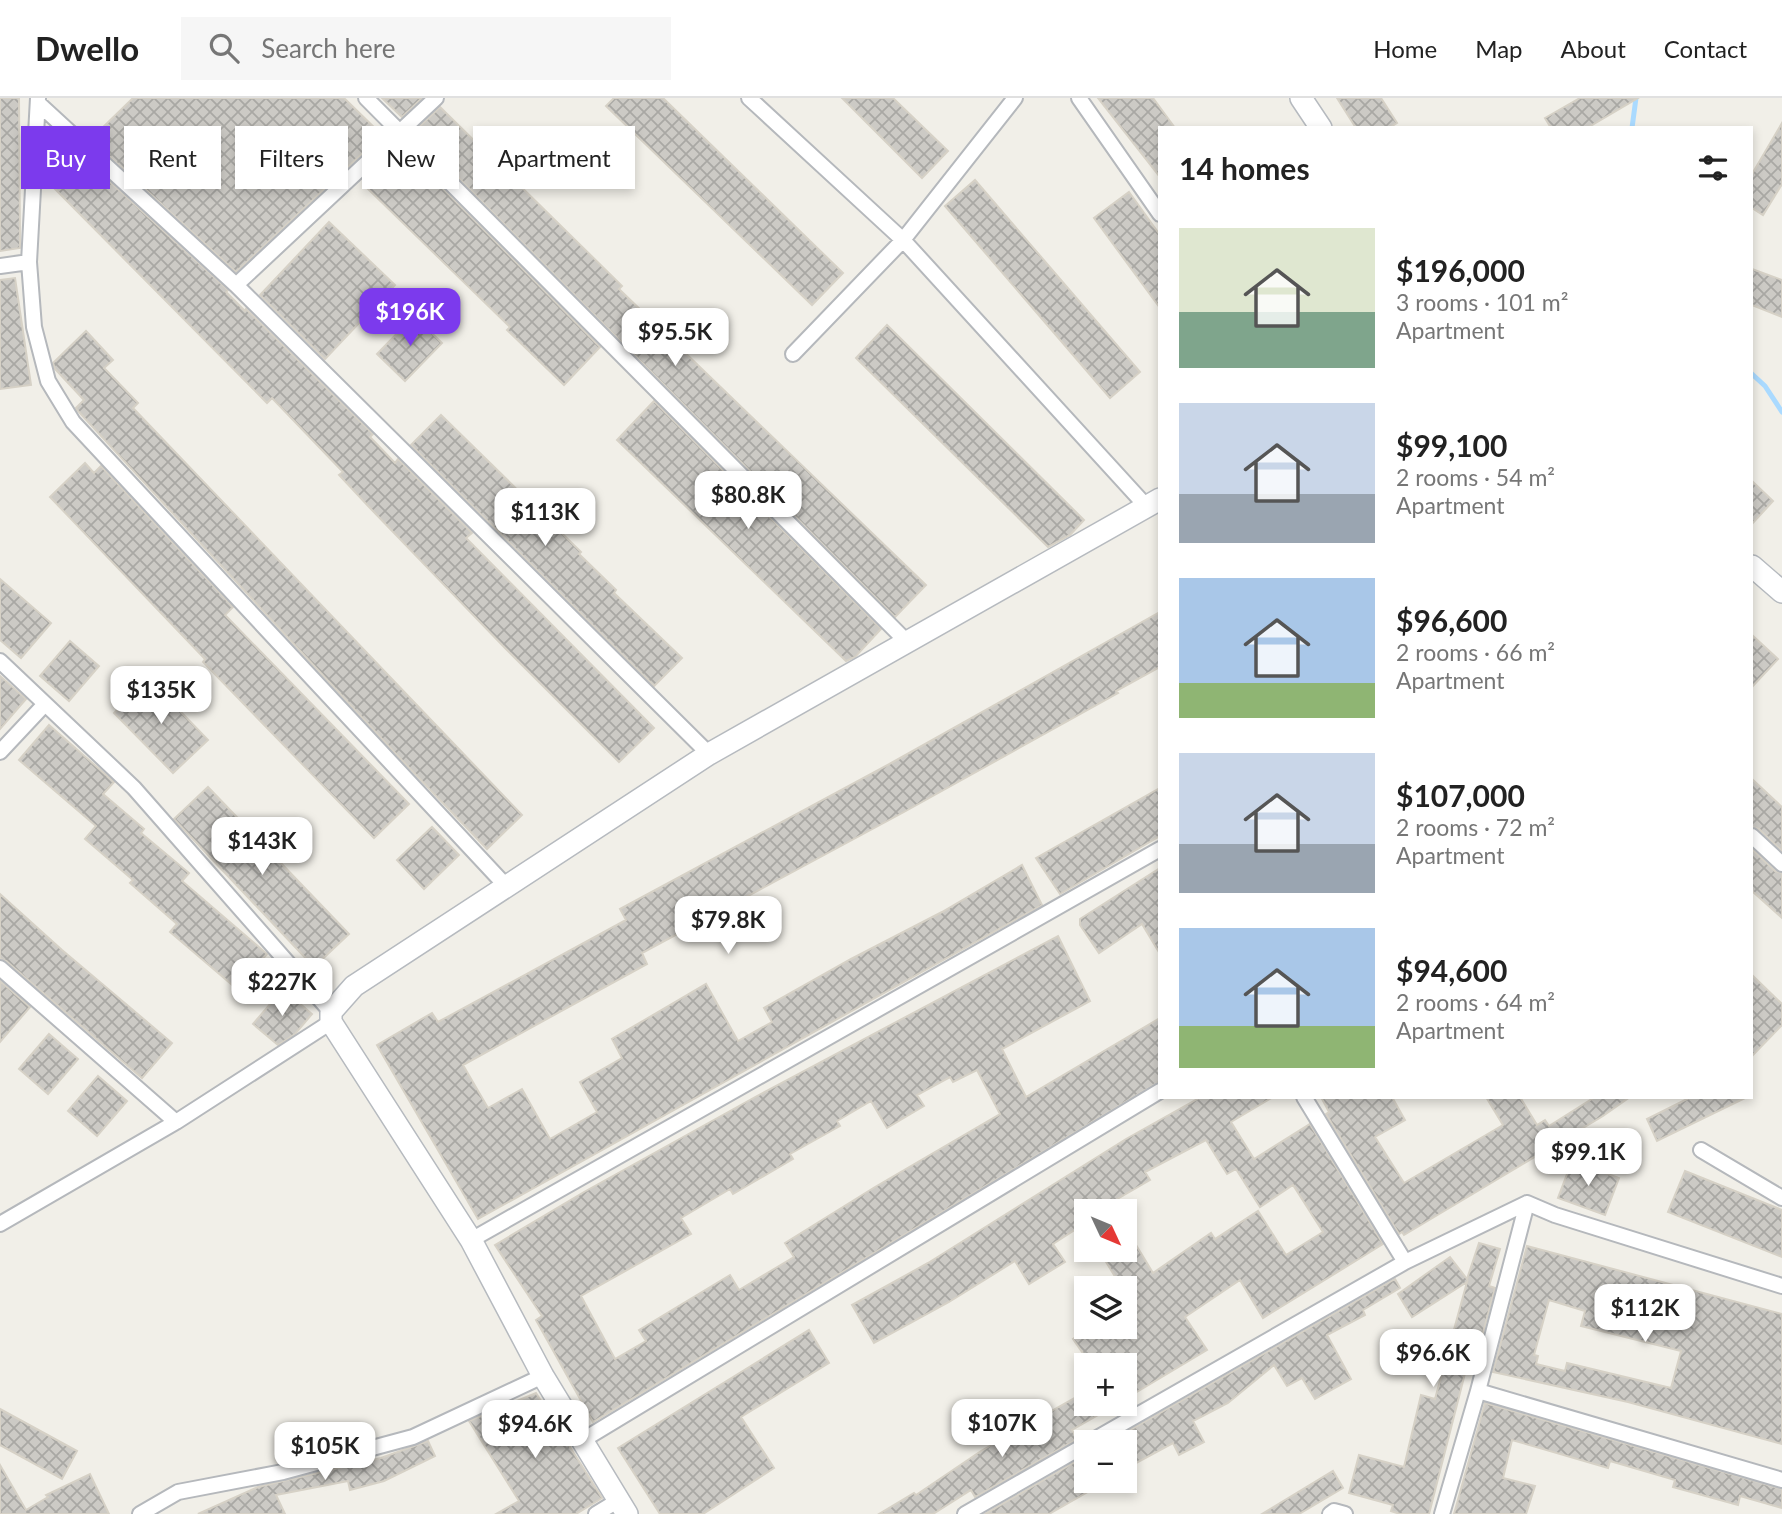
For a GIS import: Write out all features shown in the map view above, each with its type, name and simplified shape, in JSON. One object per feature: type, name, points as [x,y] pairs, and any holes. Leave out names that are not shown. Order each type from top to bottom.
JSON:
[{"type":"street","points":[[366,98],[393,126]]},
{"type":"street","points":[[407,126],[436,98]]},
{"type":"street","points":[[0,1224],[176,1122],[331,1017],[354,986],[709,754],[1154,503],[903,240],[749,98]]},
{"type":"street","points":[[793,354],[903,240],[1015,98]]},
{"type":"street","points":[[1079,98],[1158,211]]},
{"type":"street","points":[[1301,98],[1320,126]]},
{"type":"street","points":[[38,100],[29,262],[34,327],[48,381],[73,422],[506,886]]},
{"type":"street","points":[[38,100],[236,285],[709,754]]},
{"type":"street","points":[[236,285],[362,168]]},
{"type":"street","points":[[456,189],[908,643]]},
{"type":"street","points":[[0,266],[29,262]]},
{"type":"street","points":[[1753,567],[1782,592]]},
{"type":"street","points":[[0,661],[134,788],[331,1017],[471,1240],[543,1376],[623,1507],[596,1514]]},
{"type":"street","points":[[0,752],[45,704]]},
{"type":"street","points":[[1753,837],[1782,864]]},
{"type":"street","points":[[471,1240],[1158,850]]},
{"type":"street","points":[[0,968],[176,1122]]},
{"type":"street","points":[[583,1440],[1158,1092]]},
{"type":"street","points":[[1305,1099],[1405,1262]]},
{"type":"street","points":[[1701,1150],[1782,1198]]},
{"type":"street","points":[[1442,1514],[1478,1391],[1527,1203]]},
{"type":"street","points":[[1112,1430],[1405,1262],[1527,1203],[1782,1286]]},
{"type":"street","points":[[140,1514],[178,1492],[283,1472],[413,1437],[543,1376]]},
{"type":"street","points":[[1478,1391],[1782,1480]]},
{"type":"street","points":[[965,1514],[1074,1452]]},
{"type":"street","points":[[1330,1514],[1334,1511],[1345,1514]]},
{"type":"building","points":[[0,98],[19,98],[20,248],[0,251]]},
{"type":"building","points":[[133,98],[344,98],[373,126],[362,126],[362,154],[348,167],[348,126],[235,126],[235,189],[324,189],[236,272],[145,189],[221,189],[221,126],[124,126],[124,170],[110,157],[110,126],[104,126]]},
{"type":"building","points":[[382,98],[422,98],[402,117]]},
{"type":"building","points":[[614,98],[663,98],[843,273],[812,305],[635,134],[635,126],[627,126],[606,106]]},
{"type":"building","points":[[842,98],[893,98],[948,151],[922,178]]},
{"type":"building","points":[[1098,98],[1153,98],[1174,126],[1158,126],[1158,174]]},
{"type":"building","points":[[1337,98],[1381,98],[1397,123],[1392,126],[1355,126]]},
{"type":"building","points":[[1580,98],[1638,98],[1590,126],[1550,126],[1545,118]]},
{"type":"building","points":[[440,107],[473,139],[473,189],[523,189],[622,286],[619,289],[926,585],[895,617],[459,178],[459,126],[420,126]]},
{"type":"building","points":[[1782,123],[1782,184],[1763,215],[1753,209],[1753,172]]},
{"type":"building","points":[[975,180],[1140,372],[1110,398],[945,206]]},
{"type":"building","points":[[110,182],[228,290],[226,292],[245,311],[246,309],[373,434],[370,437],[395,463],[398,459],[472,533],[466,538],[654,728],[619,762],[370,508],[339,475],[343,472],[272,398],[267,403],[55,189],[110,189]]},
{"type":"building","points":[[368,189],[444,189],[600,347],[564,385],[507,330],[510,327]]},
{"type":"building","points":[[1129,192],[1158,232],[1158,305],[1094,218]]},
{"type":"building","points":[[329,222],[395,285],[325,359],[260,295]]},
{"type":"building","points":[[1753,269],[1782,280],[1782,317],[1753,305]]},
{"type":"building","points":[[15,278],[31,385],[0,389],[0,280]]},
{"type":"building","points":[[414,316],[442,343],[405,381],[377,354]]},
{"type":"building","points":[[887,325],[1084,520],[1070,535],[1048,547],[856,358]]},
{"type":"building","points":[[86,331],[113,360],[104,368],[138,403],[133,408],[522,815],[487,849],[77,410],[84,400],[55,369],[53,363]]},
{"type":"building","points":[[654,401],[881,629],[855,657],[846,661],[617,440]]},
{"type":"building","points":[[441,415],[581,552],[579,554],[616,590],[614,593],[682,658],[654,686],[411,445]]},
{"type":"building","points":[[85,463],[94,473],[101,466],[233,607],[225,615],[409,804],[374,838],[203,662],[205,659],[50,497]]},
{"type":"building","points":[[1753,482],[1773,501],[1753,523]]},
{"type":"building","points":[[0,579],[51,623],[21,658],[0,640]]},
{"type":"building","points":[[1158,613],[1158,668],[904,812],[642,953],[647,964],[463,1065],[488,1108],[522,1089],[550,1139],[597,1112],[580,1082],[622,1058],[612,1039],[706,984],[738,1041],[772,1022],[764,1008],[942,912],[1022,865],[1042,905],[478,1219],[377,1045],[432,1013],[438,1022],[626,920],[620,909],[893,762]]},
{"type":"building","points":[[1753,636],[1778,659],[1753,686]]},
{"type":"building","points":[[70,641],[99,666],[69,701],[40,676]]},
{"type":"building","points":[[0,676],[26,699],[0,729]]},
{"type":"building","points":[[149,679],[208,740],[173,773],[114,713]]},
{"type":"building","points":[[49,725],[114,782],[103,794],[144,829],[141,833],[189,873],[182,881],[267,954],[237,989],[170,932],[177,924],[130,883],[133,880],[85,839],[96,826],[19,760]]},
{"type":"building","points":[[1753,780],[1782,807],[1782,851],[1759,829],[1753,827]]},
{"type":"building","points":[[208,787],[349,934],[314,967],[174,819]]},
{"type":"building","points":[[1158,789],[1158,837],[1060,894],[1036,858]]},
{"type":"building","points":[[432,827],[459,855],[424,889],[397,860]]},
{"type":"building","points":[[1753,850],[1775,871],[1782,873],[1782,918],[1753,892]]},
{"type":"building","points":[[1158,869],[1158,951],[1142,924],[1099,953],[1080,925],[1080,919]]},
{"type":"building","points":[[0,894],[172,1043],[142,1078],[6,961],[0,959]]},
{"type":"building","points":[[1058,936],[1090,1001],[1002,1049],[1026,1097],[1158,1019],[1158,1082],[593,1422],[536,1320],[542,1316],[495,1245],[757,1096]],"holes":[[[977,1070],[1000,1114],[785,1243],[794,1257],[739,1290],[730,1275],[639,1330],[646,1341],[615,1359],[581,1296],[691,1234],[681,1218],[730,1189],[733,1194],[793,1159],[790,1154],[840,1126],[837,1121],[871,1101],[887,1128],[924,1106],[917,1095],[950,1077],[953,1082]]]},
{"type":"building","points":[[1753,976],[1782,1004],[1782,1025],[1753,1055]]},
{"type":"building","points":[[0,981],[30,1007],[0,1042]]},
{"type":"building","points":[[283,989],[312,1014],[295,1034],[278,1045],[253,1024]]},
{"type":"building","points":[[49,1034],[78,1059],[48,1094],[19,1069]]},
{"type":"building","points":[[98,1076],[127,1101],[97,1136],[68,1111]]},
{"type":"building","points":[[1197,1099],[1270,1099],[1231,1122],[1254,1159],[1310,1124],[1383,1244],[1263,1318],[1240,1280],[1185,1317],[1207,1350],[1137,1392],[1137,1353],[1083,1353],[1073,1339],[1137,1339],[1137,1276],[1115,1276],[1106,1262],[1138,1262],[1138,1248],[1153,1273],[1211,1233],[1215,1239],[1258,1211],[1286,1255],[1323,1232],[1293,1185],[1260,1207],[1236,1169],[1227,1174],[1206,1140],[1145,1172],[1150,1180],[1117,1199],[1074,1199],[1074,1230],[1053,1244],[1065,1262],[1029,1284],[1015,1261],[949,1302],[874,1343],[852,1305],[928,1263],[1126,1139]]},
{"type":"building","points":[[1322,1099],[1393,1099],[1405,1120],[1375,1137],[1404,1183],[1503,1125],[1487,1099],[1521,1099],[1537,1125],[1545,1120],[1549,1126],[1592,1099],[1627,1099],[1404,1235],[1402,1232],[1399,1234],[1326,1114],[1329,1112]]},
{"type":"building","points":[[1687,1099],[1743,1099],[1657,1141],[1647,1119]]},
{"type":"building","points":[[1572,1161],[1619,1178],[1605,1215],[1558,1198]]},
{"type":"building","points":[[1685,1171],[1782,1210],[1782,1257],[1668,1212]]},
{"type":"building","points":[[1479,1243],[1500,1249],[1489,1286],[1495,1288],[1480,1344],[1473,1342],[1429,1514],[1400,1514],[1391,1511],[1393,1505],[1349,1493],[1359,1455],[1404,1467],[1421,1395],[1435,1399],[1467,1282],[1412,1317],[1398,1294],[1450,1257],[1467,1279]]},
{"type":"building","points":[[1527,1246],[1782,1314],[1782,1444],[1628,1402],[1493,1372]],"holes":[[[1549,1300],[1585,1311],[1581,1326],[1681,1351],[1671,1388],[1567,1363],[1565,1371],[1536,1364],[1538,1356],[1534,1355]]]},
{"type":"building","points":[[1395,1279],[1400,1288],[1363,1310],[1365,1315],[1327,1335],[1351,1379],[1315,1399],[1302,1378],[1287,1386],[1274,1365],[1228,1403],[1193,1421],[1204,1442],[1179,1455],[1173,1443],[1137,1462],[1137,1430],[1130,1430]]},
{"type":"building","points":[[809,1330],[829,1363],[741,1417],[774,1468],[703,1514],[660,1514],[618,1448]]},
{"type":"building","points":[[536,1393],[602,1498],[576,1514],[496,1514],[519,1501],[469,1421]]},
{"type":"building","points":[[1074,1398],[1074,1416],[1096,1416],[1072,1430],[1074,1441],[975,1497],[971,1490],[933,1514],[879,1514],[914,1493],[916,1495],[981,1451]]},
{"type":"building","points":[[1485,1403],[1782,1489],[1782,1508],[1740,1496],[1738,1505],[1673,1487],[1675,1480],[1610,1461],[1608,1468],[1512,1440],[1503,1478],[1535,1486],[1526,1514],[1454,1514]]},
{"type":"building","points":[[0,1409],[77,1451],[62,1479],[0,1445]]},
{"type":"building","points":[[428,1441],[435,1456],[384,1481],[350,1490],[348,1481],[276,1495],[285,1514],[198,1514],[258,1487],[381,1458]]},
{"type":"building","points":[[1074,1463],[1074,1493],[1086,1493],[1049,1514],[985,1514]]},
{"type":"building","points":[[0,1465],[26,1510],[48,1497],[46,1495],[90,1474],[109,1514],[0,1514]]},
{"type":"building","points":[[1333,1471],[1343,1488],[1299,1514],[1262,1514]]},
{"type":"waterway","points":[[1632,126],[1636,98]]},
{"type":"waterway","points":[[1753,375],[1765,386],[1782,412]]}]
